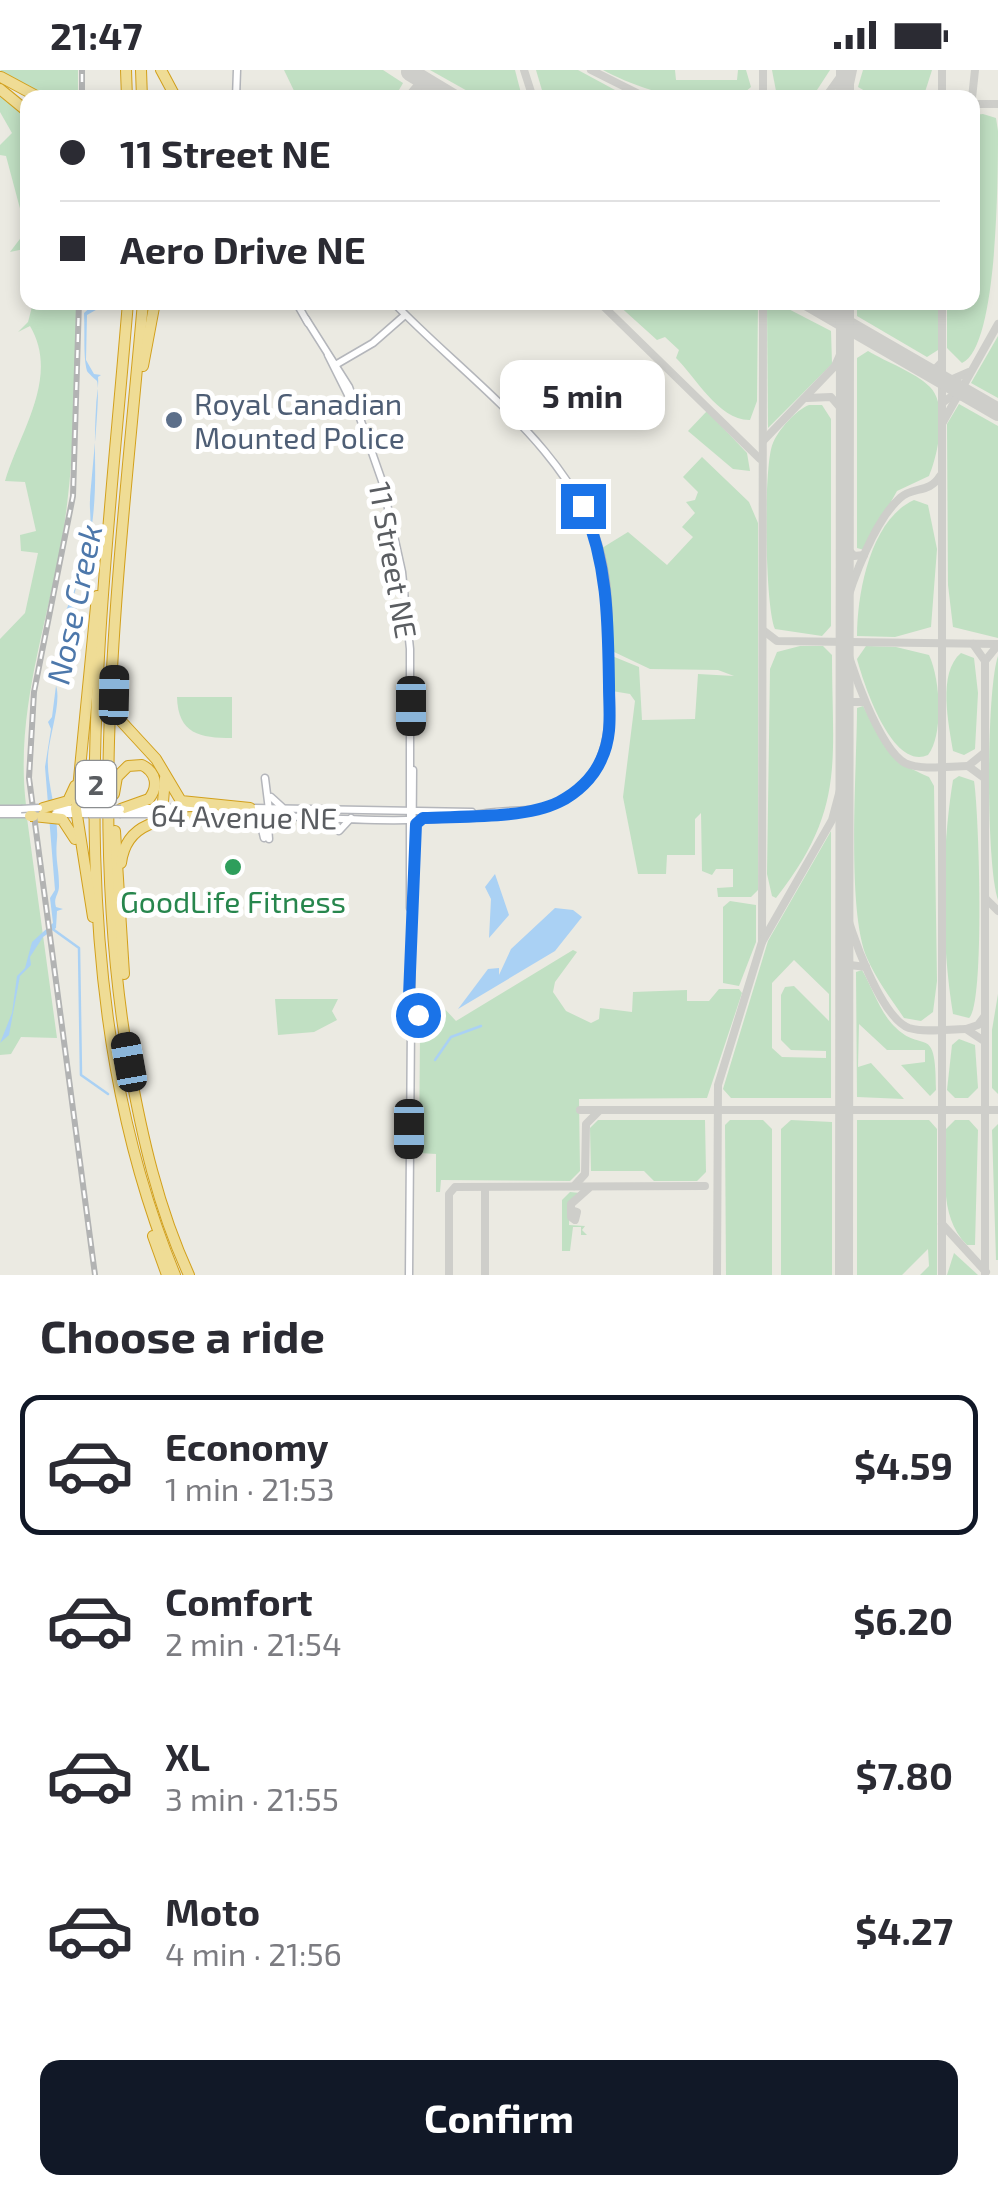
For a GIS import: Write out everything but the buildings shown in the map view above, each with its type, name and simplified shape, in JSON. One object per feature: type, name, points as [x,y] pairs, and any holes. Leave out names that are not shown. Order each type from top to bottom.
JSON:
[{"type":"highway","points":[[1,77],[25,90]]},
{"type":"highway","points":[[0,89],[20,105]]},
{"type":"highway","name":"2","points":[[126,310],[106,546],[96,741],[98,892],[110,1022],[125,1108],[151,1210],[185,1273]]},
{"type":"highway","name":"2","points":[[142,310],[113,614],[108,752],[111,904],[122,1022],[136,1101],[156,1187],[185,1273]]},
{"type":"highway","points":[[128,440],[153,310]]},
{"type":"highway","points":[[106,546],[91,646],[76,811],[110,1022]]},
{"type":"highway","points":[[113,614],[117,714],[188,805],[248,810]]},
{"type":"highway","points":[[29,813],[70,798],[83,756]]},
{"type":"highway","points":[[122,811],[153,794],[155,779],[146,768],[125,767],[115,786],[120,934],[136,1101]]},
{"type":"highway","points":[[164,772],[164,811]]},
{"type":"highway","points":[[29,813],[68,824],[86,874]]},
{"type":"highway","points":[[120,934],[121,860],[134,832],[155,822],[226,814]]},
{"type":"highway","points":[[125,1108],[139,1186],[166,1272]]},
{"type":"street","name":"11 Street NE","points":[[300,310],[347,382],[382,481],[404,585],[410,648],[409,996]]},
{"type":"street","name":"64 Avenue NE","points":[[0,811],[393,811],[423,818],[554,804],[586,782],[601,760],[610,736],[605,580],[583,506],[554,461],[400,310]]},
{"type":"street","points":[[336,365],[366,347],[405,315]]},
{"type":"street","name":"11 Street NE","points":[[306,320],[328,348],[360,419]]},
{"type":"street","points":[[328,348],[341,354],[366,347]]},
{"type":"street","points":[[347,382],[346,366],[353,355]]},
{"type":"street","name":"11 Street NE","points":[[410,764],[410,815]]},
{"type":"street","points":[[264,778],[268,811],[267,838],[260,821],[248,810],[268,796],[280,807],[313,811]]},
{"type":"street","points":[[393,811],[403,806],[408,791]]},
{"type":"street","points":[[413,800],[421,808],[436,812]]},
{"type":"street","name":"64 Avenue NE","points":[[164,811],[226,814],[248,810],[324,818],[488,813]]},
{"type":"street","points":[[179,814],[268,811]]},
{"type":"street","points":[[410,815],[413,864]]},
{"type":"street","points":[[324,818],[340,831],[351,818]]},
{"type":"street","points":[[380,818],[402,823],[410,834],[423,818]]},
{"type":"street","name":"11 Street NE","points":[[410,834],[410,908]]},
{"type":"street","points":[[409,1024],[426,1010],[409,996],[397,1012],[409,1024],[409,1275]]},
{"type":"green space","points":[[0,70],[78,70],[78,90],[31,90]]},
{"type":"green space","points":[[284,70],[383,70],[403,83],[399,90],[294,90]]},
{"type":"green space","points":[[430,70],[515,70],[520,90],[466,90]]},
{"type":"green space","points":[[536,70],[578,70],[615,90],[542,90]]},
{"type":"green space","points":[[603,70],[675,70],[676,80],[737,80],[738,70],[746,70],[751,87],[651,90]]},
{"type":"green space","points":[[772,70],[830,70],[817,90],[776,90]]},
{"type":"green space","points":[[863,70],[932,70],[926,90],[858,87]]},
{"type":"green space","points":[[0,96],[20,112],[20,208],[6,156],[0,155],[0,145],[12,133],[0,112]]},
{"type":"green space","points":[[980,114],[996,118],[998,131],[994,259],[983,327],[974,351],[962,363],[947,348],[947,310],[980,310]]},
{"type":"green space","points":[[31,310],[76,310],[72,451],[62,540],[28,704],[26,805],[0,805],[0,639],[25,613],[38,553],[21,551],[20,535],[36,531],[25,482],[5,481],[39,384],[38,345],[30,326],[18,332],[28,322]]},
{"type":"green space","points":[[624,310],[758,310],[757,401],[750,420],[718,405],[676,358],[679,350],[665,337],[657,340]]},
{"type":"green space","points":[[767,310],[790,310],[831,331],[832,364],[768,428]]},
{"type":"green space","points":[[857,310],[938,310],[938,350],[927,357],[857,316]]},
{"type":"green space","points":[[998,336],[998,398],[971,383]]},
{"type":"green space","points":[[868,351],[930,387],[936,396],[940,419],[929,476],[897,491],[864,550],[857,548],[857,358]]},
{"type":"green space","points":[[959,404],[998,426],[998,638],[953,627],[948,585],[947,424]]},
{"type":"green space","points":[[809,405],[822,405],[831,419],[831,626],[822,636],[775,629],[767,566],[768,478],[773,443],[788,421]]},
{"type":"green space","points":[[707,411],[747,453],[750,471],[733,469],[688,431]]},
{"type":"green space","points":[[702,457],[749,502],[758,523],[758,890],[751,897],[718,897],[717,888],[733,887],[733,869],[716,869],[712,875],[702,871],[701,813],[695,819],[695,855],[667,855],[666,874],[638,874],[623,797],[635,701],[630,694],[612,691],[612,656],[639,667],[642,720],[695,719],[698,674],[734,676],[718,670],[650,669],[612,651],[602,548],[628,532],[667,565],[693,537],[682,527],[695,513],[686,502],[695,500],[698,492],[683,477]]},
{"type":"green space","points":[[914,500],[928,505],[937,549],[931,627],[895,637],[857,636],[869,559],[887,523]]},
{"type":"green space","points":[[823,646],[832,655],[833,755],[824,810],[814,838],[776,898],[772,896],[767,874],[770,669],[777,652]]},
{"type":"green space","points":[[866,646],[896,647],[929,655],[939,706],[936,734],[928,755],[915,757],[903,750],[882,723],[857,659]]},
{"type":"green space","points":[[961,653],[974,658],[978,693],[975,749],[964,755],[953,751],[947,714],[949,673]]},
{"type":"green space","points":[[998,656],[998,900],[991,852],[989,778],[991,704]]},
{"type":"green space","points":[[177,697],[232,697],[232,738],[201,735],[186,726]]},
{"type":"green space","points":[[863,706],[894,757],[929,777],[934,786],[937,981],[933,1012],[921,1021],[904,1018],[871,966],[861,936],[854,837],[857,708]]},
{"type":"green space","points":[[959,776],[974,781],[978,829],[979,945],[974,1005],[969,1018],[953,1014],[945,927],[946,837],[953,780]]},
{"type":"green space","points":[[0,818],[27,818],[57,1038],[21,1037],[11,1054],[0,1055]]},
{"type":"green space","points":[[831,831],[831,1098],[731,1098],[723,1089],[768,941]],"holes":[[[794,960],[829,994],[829,1021],[794,986],[785,987],[781,995],[781,1040],[791,1050],[826,1051],[826,1058],[782,1057],[772,1048],[772,983]]]},
{"type":"green space","points":[[730,901],[756,905],[756,942],[739,986],[723,983],[723,907]]},
{"type":"green space","points":[[573,950],[577,952],[555,982],[553,992],[566,1011],[591,1023],[599,1019],[600,1008],[632,1012],[633,992],[687,990],[687,1001],[709,1001],[719,989],[739,989],[742,993],[707,1098],[579,1099],[580,1171],[570,1181],[441,1180],[440,1192],[436,1192],[436,1154],[419,1153],[420,1034],[443,1007],[456,1021]]},
{"type":"green space","points":[[862,970],[894,1026],[930,1047],[936,1090],[930,1096],[901,1065],[925,1062],[925,1050],[887,1050],[859,1024],[858,1067],[871,1063],[904,1099],[857,1097],[856,972]]},
{"type":"green space","points":[[998,994],[998,1094],[992,1088],[992,1030]]},
{"type":"green space","points":[[275,999],[338,999],[332,1011],[337,1020],[314,1032],[278,1035]]},
{"type":"green space","points":[[959,1039],[975,1045],[978,1088],[968,1098],[955,1098],[947,1090],[952,1045]]},
{"type":"green space","points":[[598,1120],[705,1120],[706,1172],[697,1181],[654,1181],[644,1171],[591,1171],[590,1128]]},
{"type":"green space","points":[[730,1120],[763,1120],[772,1129],[772,1275],[726,1275],[725,1125]]},
{"type":"green space","points":[[791,1120],[832,1122],[832,1275],[781,1275],[781,1129]]},
{"type":"green space","points":[[857,1120],[929,1120],[937,1129],[937,1275],[920,1275],[929,1266],[928,1249],[902,1275],[857,1275]]},
{"type":"green space","points":[[955,1120],[969,1120],[978,1130],[975,1245],[967,1245],[958,1233],[947,1206],[946,1129]]},
{"type":"green space","points":[[998,1124],[998,1260],[996,1260],[992,1130]]},
{"type":"green space","points":[[570,1192],[580,1193],[570,1203],[569,1225],[585,1226],[582,1230],[587,1235],[581,1235],[581,1227],[573,1227],[570,1251],[562,1251],[562,1200]]},
{"type":"green space","points":[[954,1253],[978,1275],[947,1275]]},
{"type":"water","points":[[87,310],[96,310],[87,315],[86,360],[94,374],[101,375],[98,388],[87,371],[85,352],[84,313]]},
{"type":"water","points":[[95,443],[92,525],[81,571],[90,524]]},
{"type":"water","points":[[78,582],[72,607],[77,609],[66,619],[65,643],[59,657],[63,663],[57,678],[58,670],[53,665],[63,644],[63,618]]},
{"type":"water","points":[[56,686],[57,708],[48,766],[57,830],[59,886],[55,904],[63,909],[57,911],[56,928],[43,937],[30,957],[31,965],[20,976],[9,1035],[0,1043],[12,1013],[17,976],[25,968],[32,942],[53,923],[50,898],[55,890],[45,767],[51,729],[48,722]]},
{"type":"water","points":[[495,874],[509,915],[489,938],[491,899],[485,887]]},
{"type":"water","points":[[555,908],[573,910],[582,917],[555,951],[458,1009],[488,969],[499,968],[499,975],[511,949]]},
{"type":"waterway","points":[[54,930],[79,948],[81,1075],[108,1094]]},
{"type":"waterway","points":[[435,1060],[451,1037],[481,1026]]},
{"type":"taxiway","points":[[406,70],[410,72]]},
{"type":"taxiway","points":[[524,70],[530,90]]},
{"type":"taxiway","points":[[591,70],[631,90]]},
{"type":"taxiway","points":[[763,70],[763,90]]},
{"type":"taxiway","points":[[831,90],[845,70]]},
{"type":"taxiway","points":[[849,90],[853,70]]},
{"type":"taxiway","points":[[942,70],[942,90]]},
{"type":"taxiway","points":[[973,90],[975,70]]},
{"type":"taxiway","points":[[414,90],[417,86],[436,88]]},
{"type":"taxiway","points":[[980,104],[998,104]]},
{"type":"taxiway","points":[[607,310],[760,459]]},
{"type":"taxiway","points":[[762,942],[763,310]]},
{"type":"taxiway","points":[[942,310],[942,1275]]},
{"type":"taxiway","points":[[943,422],[998,324]]},
{"type":"taxiway","points":[[764,440],[835,366],[844,346]]},
{"type":"taxiway","points":[[931,373],[941,363]]},
{"type":"taxiway","points":[[946,382],[969,372]]},
{"type":"taxiway","points":[[942,403],[952,396],[972,397]]},
{"type":"taxiway","points":[[807,398],[831,397],[844,412]]},
{"type":"taxiway","points":[[844,612],[866,551],[891,508],[905,494],[931,485],[940,476]]},
{"type":"taxiway","points":[[844,545],[854,556],[864,555]]},
{"type":"taxiway","points":[[764,631],[777,641],[998,644]]},
{"type":"taxiway","points":[[844,635],[867,704],[895,755],[919,767],[968,766]]},
{"type":"taxiway","points":[[973,644],[985,661],[998,645]]},
{"type":"taxiway","points":[[985,661],[985,1275]]},
{"type":"taxiway","points":[[844,712],[849,702],[864,702]]},
{"type":"taxiway","points":[[983,777],[968,766],[984,753]]},
{"type":"taxiway","points":[[717,1275],[718,1085],[762,942],[832,820],[844,775]]},
{"type":"taxiway","points":[[986,899],[998,911]]},
{"type":"taxiway","points":[[844,902],[868,972],[898,1021],[909,1028],[930,1031],[966,1029]]},
{"type":"taxiway","points":[[844,981],[850,965],[866,967]]},
{"type":"taxiway","points":[[984,1017],[978,1025],[966,1029],[984,1041]]},
{"type":"taxiway","points":[[580,1110],[998,1110]]},
{"type":"taxiway","points":[[574,1186],[585,1174],[586,1124],[599,1111]]},
{"type":"taxiway","points":[[449,1275],[449,1194],[455,1187],[705,1186]]},
{"type":"taxiway","points":[[485,1187],[485,1275]]},
{"type":"taxiway","points":[[571,1210],[577,1212],[575,1220],[571,1217],[571,1204],[589,1188]]},
{"type":"taxiway","points":[[942,1224],[986,1272]]},
{"type":"runway","points":[[845,70],[845,90]]},
{"type":"runway","points":[[410,72],[440,90]]},
{"type":"runway","points":[[822,310],[998,412]]},
{"type":"runway","points":[[844,1275],[845,310]]},
{"type":"railway","points":[[82,70],[82,90]]},
{"type":"railway","points":[[79,310],[73,496],[34,692],[29,778],[95,1275]]},
{"type":"place","name":"Royal Canadian Mounted Police","points":[[174,420]]},
{"type":"place","name":"GoodLife Fitness","points":[[233,867]]},
{"type":"route","points":[[418,1015],[426,1010],[414,1005],[409,996],[416,824],[423,818],[479,816],[554,804],[575,792],[594,773],[610,736],[608,604],[598,544],[583,506]]},
{"type":"water label","name":"Nose Creek","points":[[73,604]]}]
